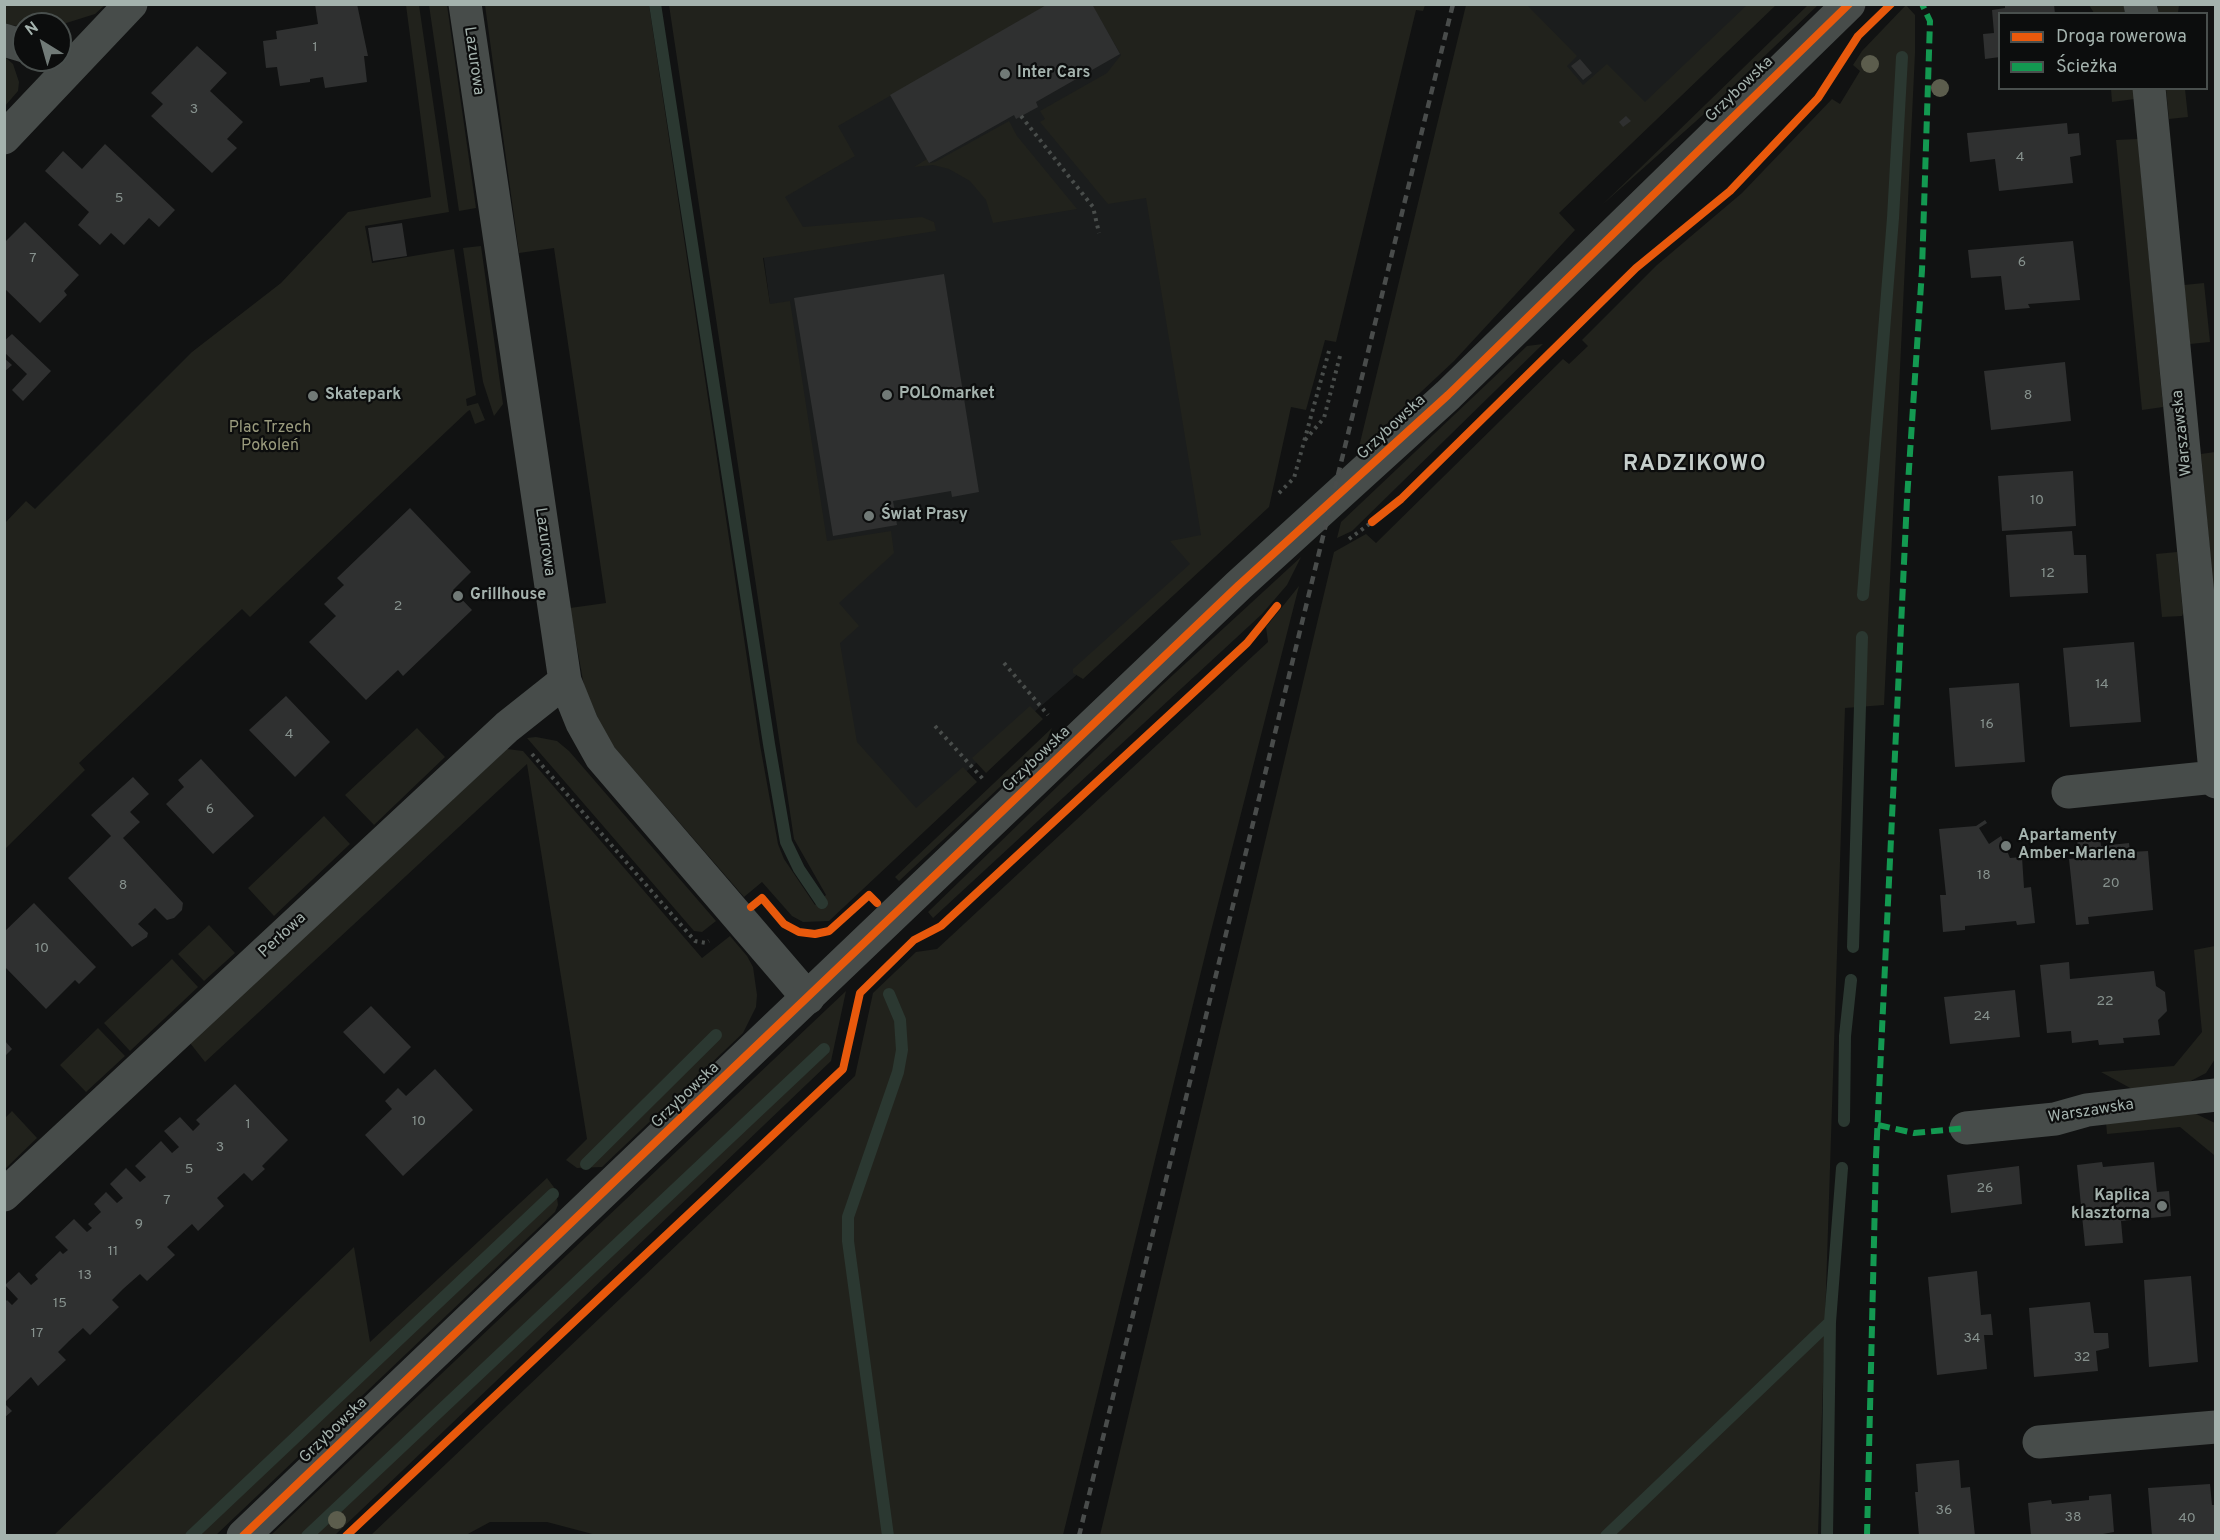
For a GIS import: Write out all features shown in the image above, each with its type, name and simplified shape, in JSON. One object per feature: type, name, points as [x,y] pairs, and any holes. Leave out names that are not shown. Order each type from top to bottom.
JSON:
[{"type":"street","points":[[72,58],[131,4]]},
{"type":"street","name":"Lazurowa","points":[[465,4],[565,681],[582,723],[601,757],[808,998]]},
{"type":"street","name":"Grzybowska","points":[[243,1536],[1239,585],[1448,395],[1849,4]]},
{"type":"street","points":[[4,138],[58,72]]},
{"type":"street","name":"Warszawska","points":[[2149,90],[2216,782]]},
{"type":"street","name":"Perłowa","points":[[4,1195],[507,727],[565,681]]},
{"type":"street","points":[[2068,792],[2215,777]]},
{"type":"street","name":"Warszawska","points":[[1966,1128],[2055,1119],[2087,1110],[2216,1095]]},
{"type":"street","points":[[2039,1442],[2216,1427]]},
{"type":"path","points":[[1021,116],[1093,207],[1099,233]]},
{"type":"path","points":[[1277,501],[1279,493],[1294,478],[1329,351]]},
{"type":"path","points":[[1305,441],[1324,418],[1340,356]]},
{"type":"path","points":[[1046,724],[1053,718]]},
{"type":"path","points":[[935,726],[986,782]]},
{"type":"path","points":[[507,727],[695,941],[706,943],[715,936]]},
{"type":"shaded area","points":[[1006,5],[1136,5],[1216,553],[904,826],[842,748],[770,304],[749,147]]},
{"type":"shaded area","points":[[1484,5],[1759,5],[1539,217]]},
{"type":"green space","points":[[1809,4],[1818,5],[1704,114],[1602,205]]},
{"type":"green space","points":[[4,5],[105,5],[95,14],[72,21],[72,12],[12,12],[12,25],[5,24]]},
{"type":"green space","name":"Plac Trzech Pokoleń","points":[[406,5],[419,5],[449,212],[365,226],[372,263],[454,249],[476,395],[466,399],[467,406],[478,403],[485,420],[475,424],[470,410],[468,411],[250,617],[242,609],[79,763],[85,770],[5,849],[5,523],[26,501],[35,509],[192,352],[281,283],[348,212],[431,197]]},
{"type":"green space","points":[[429,5],[447,5],[476,208],[459,211]]},
{"type":"green space","points":[[485,5],[649,5],[760,745],[778,844],[784,859],[815,905],[826,895],[794,839],[669,5],[1047,5],[838,126],[855,156],[785,197],[803,227],[922,217],[934,222],[936,231],[763,258],[770,304],[790,301],[827,541],[891,531],[894,553],[839,603],[859,626],[840,643],[857,742],[916,808],[963,767],[977,782],[829,921],[803,922],[792,916],[762,882],[744,897],[607,739],[584,686],[570,608],[606,603],[554,248],[519,253]]},
{"type":"green space","points":[[1092,5],[1425,5],[1423,11],[1416,10],[1336,342],[1325,340],[1306,410],[1291,407],[1269,507],[1083,679],[1073,673],[1073,669],[1190,564],[1170,541],[1201,535],[1146,198],[1108,204],[1040,122],[1045,119],[1040,111],[1107,73],[1121,55]]},
{"type":"green space","points":[[1466,5],[1527,5],[1577,56],[1567,66],[1583,85],[1607,64],[1645,102],[1747,5],[1776,5],[1559,213],[1575,230],[1454,361],[1358,451]]},
{"type":"green space","points":[[1906,5],[1915,15],[1915,53],[1884,705],[1845,708],[1818,1535],[1100,1535],[1334,552],[1366,534],[1376,543],[1563,359],[1569,364],[1588,346],[1582,340],[1657,265],[1742,193],[1832,99],[1840,104],[1860,71],[1853,65],[1862,51]]},
{"type":"green space","points":[[2089,5],[2124,5],[2125,12],[2093,12]]},
{"type":"green space","points":[[2158,5],[2179,5],[2178,12],[2158,12]]},
{"type":"green space","points":[[5,57],[12,63],[12,72],[16,72],[19,82],[18,91],[5,106]]},
{"type":"green space","points":[[2111,90],[2134,90],[2135,99],[2112,102]]},
{"type":"green space","points":[[2166,90],[2185,90],[2188,117],[2169,119]]},
{"type":"green space","points":[[1009,121],[1017,136],[1077,209],[993,223],[986,200],[970,181],[949,169],[933,165],[914,167],[927,159],[929,163],[935,162]]},
{"type":"green space","points":[[2138,139],[2163,407],[2142,410],[2116,140]]},
{"type":"green space","points":[[481,246],[503,404],[494,416],[483,382],[463,248]]},
{"type":"green space","points":[[2204,283],[2210,342],[2190,344],[2184,285]]},
{"type":"green space","points":[[1543,344],[1352,531],[1337,538],[1341,522],[1527,346]]},
{"type":"green space","points":[[2215,452],[2215,610],[2201,454]]},
{"type":"green space","points":[[2177,552],[2183,613],[2182,616],[2162,617],[2156,554]]},
{"type":"green space","points":[[1301,557],[1287,585],[1262,614],[933,918],[928,912],[1162,685]]},
{"type":"green space","points":[[1299,586],[1210,935],[1063,1535],[600,1536],[547,1522],[490,1522],[466,1535],[371,1535],[855,1076],[873,993],[916,952],[937,949],[1268,642],[1266,627]]},
{"type":"green space","points":[[1030,706],[1043,719],[986,773],[972,758]]},
{"type":"green space","points":[[417,728],[445,757],[374,825],[345,795]]},
{"type":"green space","points":[[1052,728],[1045,745],[899,881],[895,877]]},
{"type":"green space","points":[[536,737],[557,741],[569,751],[716,921],[702,932],[694,931],[527,738]]},
{"type":"green space","points":[[507,749],[523,751],[702,958],[730,936],[747,956],[753,967],[757,995],[756,1007],[743,1033],[602,1167],[577,1168],[566,1160],[587,1139],[527,764],[205,1062],[190,1043]]},
{"type":"green space","points":[[324,816],[350,844],[274,916],[248,888]]},
{"type":"green space","points":[[209,925],[235,953],[204,981],[178,954]]},
{"type":"green space","points":[[2215,946],[2215,1059],[2206,1073],[2185,1084],[2132,1089],[2101,1072],[2174,1066],[2202,1032],[2194,950]]},
{"type":"green space","points":[[172,959],[198,987],[130,1051],[104,1023]]},
{"type":"green space","points":[[846,991],[831,1061],[335,1535],[271,1535]]},
{"type":"green space","points":[[98,1028],[125,1056],[86,1092],[60,1065]]},
{"type":"green space","points":[[12,1111],[37,1138],[5,1169],[5,1118]]},
{"type":"green space","points":[[2190,1111],[2215,1123],[2215,1170],[2214,1155],[2180,1127],[2107,1134],[2106,1122]]},
{"type":"green space","points":[[547,1178],[556,1190],[558,1205],[555,1212],[216,1535],[54,1535],[354,1247],[370,1342]]},
{"type":"building","points":[[315,4],[357,4],[368,56],[364,56],[367,82],[325,88],[323,77],[310,79],[310,82],[280,86],[277,67],[266,68],[263,41],[277,39],[276,31],[318,24]]},
{"type":"building","name":"Inter Cars","points":[[1048,4],[1092,4],[1120,54],[1036,102],[1038,107],[1016,119],[1014,115],[929,163],[890,95]]},
{"type":"building","points":[[2005,4],[2054,4],[2055,12],[1998,12],[1998,57],[1985,59],[1983,34],[1994,33],[1992,10],[2005,8]]},
{"type":"building","points":[[197,46],[227,73],[210,91],[243,122],[227,139],[237,148],[212,173],[151,116],[163,104],[151,93]]},
{"type":"building","points":[[1580,59],[1592,73],[1583,80],[1571,66]]},
{"type":"building","points":[[1626,116],[1631,121],[1623,127],[1619,122]]},
{"type":"building","points":[[2067,123],[2068,134],[2079,133],[2081,155],[2070,157],[2073,183],[1999,191],[1995,159],[1970,162],[1967,133]]},
{"type":"building","points":[[105,144],[175,210],[159,227],[149,218],[124,245],[111,233],[100,245],[78,225],[89,212],[45,171],[63,151],[82,169]]},
{"type":"building","points":[[25,222],[79,275],[64,291],[67,295],[40,323],[4,288],[4,243]]},
{"type":"building","points":[[402,223],[407,256],[373,261],[368,228]]},
{"type":"building","points":[[2073,241],[2080,300],[2028,304],[2030,308],[2005,310],[2001,276],[1971,278],[1968,250]]},
{"type":"building","name":"POLOmarket","points":[[944,274],[979,492],[952,497],[951,491],[893,501],[897,525],[833,536],[794,298]]},
{"type":"building","points":[[12,334],[51,371],[23,401],[12,390],[27,374],[4,352],[4,341]]},
{"type":"building","points":[[4,358],[12,365],[4,372]]},
{"type":"building","points":[[2065,362],[2071,421],[1991,430],[1984,371]]},
{"type":"building","points":[[2073,471],[2076,526],[2002,531],[1998,476]]},
{"type":"building","points":[[410,508],[471,572],[453,590],[472,610],[403,676],[398,670],[366,700],[309,642],[336,616],[324,604],[344,585],[337,578]]},
{"type":"building","points":[[2072,531],[2074,555],[2086,555],[2088,593],[2010,597],[2006,535]]},
{"type":"building","points":[[2134,642],[2141,722],[2070,727],[2063,648]]},
{"type":"building","points":[[2019,683],[2025,762],[1955,767],[1949,688]]},
{"type":"building","points":[[286,696],[330,742],[295,777],[249,730]]},
{"type":"building","points":[[201,759],[254,816],[213,854],[166,804],[184,787],[178,780]]},
{"type":"building","points":[[133,777],[149,794],[130,812],[140,822],[123,838],[183,903],[182,910],[174,918],[167,920],[155,908],[138,924],[148,933],[147,937],[132,947],[68,878],[111,836],[91,815]]},
{"type":"building","points":[[1985,820],[1987,823],[1979,828],[1989,844],[2001,836],[2010,858],[2022,857],[2024,888],[2031,887],[2035,923],[2017,925],[2016,921],[1965,926],[1965,930],[1943,932],[1940,895],[1946,895],[1939,829],[1976,826]]},
{"type":"building","points":[[2092,835],[2100,838],[2101,846],[2129,843],[2130,852],[2148,851],[2153,910],[2088,917],[2089,924],[2076,925],[2069,859],[2079,858],[2077,840]]},
{"type":"building","points":[[34,903],[96,967],[79,984],[75,980],[46,1009],[4,966],[4,932]]},
{"type":"building","points":[[2069,962],[2070,979],[2154,971],[2156,986],[2165,992],[2167,1011],[2158,1020],[2160,1035],[2123,1038],[2124,1043],[2099,1045],[2098,1040],[2072,1043],[2071,1031],[2047,1033],[2040,965]]},
{"type":"building","points":[[2015,990],[2020,1037],[1950,1044],[1944,997]]},
{"type":"building","points":[[371,1006],[411,1047],[384,1074],[343,1032]]},
{"type":"building","points":[[5,1041],[12,1049],[5,1056]]},
{"type":"building","points":[[435,1069],[473,1110],[403,1176],[365,1135],[392,1109],[385,1101],[398,1088],[406,1096]]},
{"type":"building","points":[[235,1084],[288,1140],[262,1166],[265,1169],[252,1181],[244,1173],[217,1198],[224,1206],[198,1231],[192,1224],[167,1247],[175,1255],[147,1281],[140,1274],[123,1289],[112,1300],[119,1307],[90,1335],[83,1328],[69,1341],[58,1352],[66,1360],[38,1386],[31,1377],[4,1403],[4,1303],[7,1300],[12,1305],[18,1299],[5,1285],[19,1272],[31,1285],[38,1279],[35,1275],[60,1251],[63,1254],[68,1250],[55,1237],[74,1219],[87,1232],[92,1228],[88,1224],[101,1212],[94,1204],[106,1192],[117,1203],[123,1198],[110,1184],[126,1168],[140,1182],[146,1177],[135,1166],[161,1141],[172,1153],[179,1147],[164,1131],[180,1117],[193,1131],[200,1124],[196,1120]]},
{"type":"building","points":[[2102,1162],[2103,1167],[2154,1162],[2157,1192],[2169,1191],[2171,1216],[2121,1221],[2123,1243],[2085,1246],[2077,1165]]},
{"type":"building","points":[[2019,1166],[2022,1204],[1951,1213],[1947,1175]]},
{"type":"building","points":[[1977,1271],[1981,1315],[1991,1314],[1993,1335],[1984,1335],[1987,1369],[1937,1375],[1928,1277]]},
{"type":"building","points":[[2191,1276],[2198,1362],[2149,1367],[2144,1280]]},
{"type":"building","points":[[2090,1302],[2094,1333],[2108,1333],[2109,1348],[2096,1351],[2098,1371],[2034,1377],[2029,1308]]},
{"type":"building","points":[[4,1403],[12,1411],[4,1418]]},
{"type":"building","points":[[1959,1460],[1961,1488],[1970,1487],[1975,1536],[1919,1536],[1915,1492],[1918,1492],[1916,1464]]},
{"type":"building","points":[[2210,1484],[2212,1505],[2216,1505],[2214,1536],[2152,1536],[2148,1488]]},
{"type":"building","points":[[2111,1494],[2114,1532],[2092,1536],[2031,1536],[2028,1503],[2051,1500],[2052,1504],[2089,1500],[2089,1496]]},
{"type":"waterway","points":[[655,4],[786,842],[799,869],[822,903]]},
{"type":"waterway","points":[[1863,595],[1893,218],[1902,57]]},
{"type":"waterway","points":[[1853,947],[1862,637]]},
{"type":"waterway","points":[[1844,1121],[1845,1036],[1851,980]]},
{"type":"waterway","points":[[888,1536],[848,1241],[848,1217],[898,1072],[902,1050],[900,1020],[889,994]]},
{"type":"waterway","points":[[586,1164],[716,1035]]},
{"type":"waterway","points":[[307,1536],[824,1049]]},
{"type":"waterway","points":[[1606,1536],[1830,1322],[1842,1168]]},
{"type":"waterway","points":[[191,1536],[553,1194]]},
{"type":"waterway","points":[[1827,1536],[1830,1322]]},
{"type":"railway","points":[[1079,1536],[1453,4]]},
{"type":"marked path","points":[[1867,1536],[1876,1157],[1907,499],[1922,270],[1930,21],[1922,4]]},
{"type":"marked path","points":[[1878,1125],[1914,1133],[1966,1128]]},
{"type":"cycle path","points":[[243,1536],[1239,585],[1448,395],[1849,4]]},
{"type":"cycle path","points":[[1372,522],[1401,499],[1636,268],[1730,191],[1818,98],[1858,36],[1891,4]]},
{"type":"cycle path","points":[[346,1536],[843,1069],[860,993],[914,940],[941,926],[1247,643],[1277,606]]},
{"type":"cycle path","points":[[751,907],[762,898],[784,924],[799,932],[815,934],[829,931],[869,895],[877,903]]},
{"type":"place","name":"Inter Cars","points":[[1005,74]]},
{"type":"place","name":"POLOmarket","points":[[887,395]]},
{"type":"place","name":"Skatepark","points":[[313,396]]},
{"type":"place","name":"Świat Prasy","points":[[869,516]]},
{"type":"place","name":"Grillhouse","points":[[458,596]]},
{"type":"place","name":"Apartamenty Amber-Marlena","points":[[2006,846]]},
{"type":"place","name":"Kaplica klasztorna","points":[[2162,1206]]},
{"type":"district","name":"RADZIKOWO","points":[[1695,466]]}]
